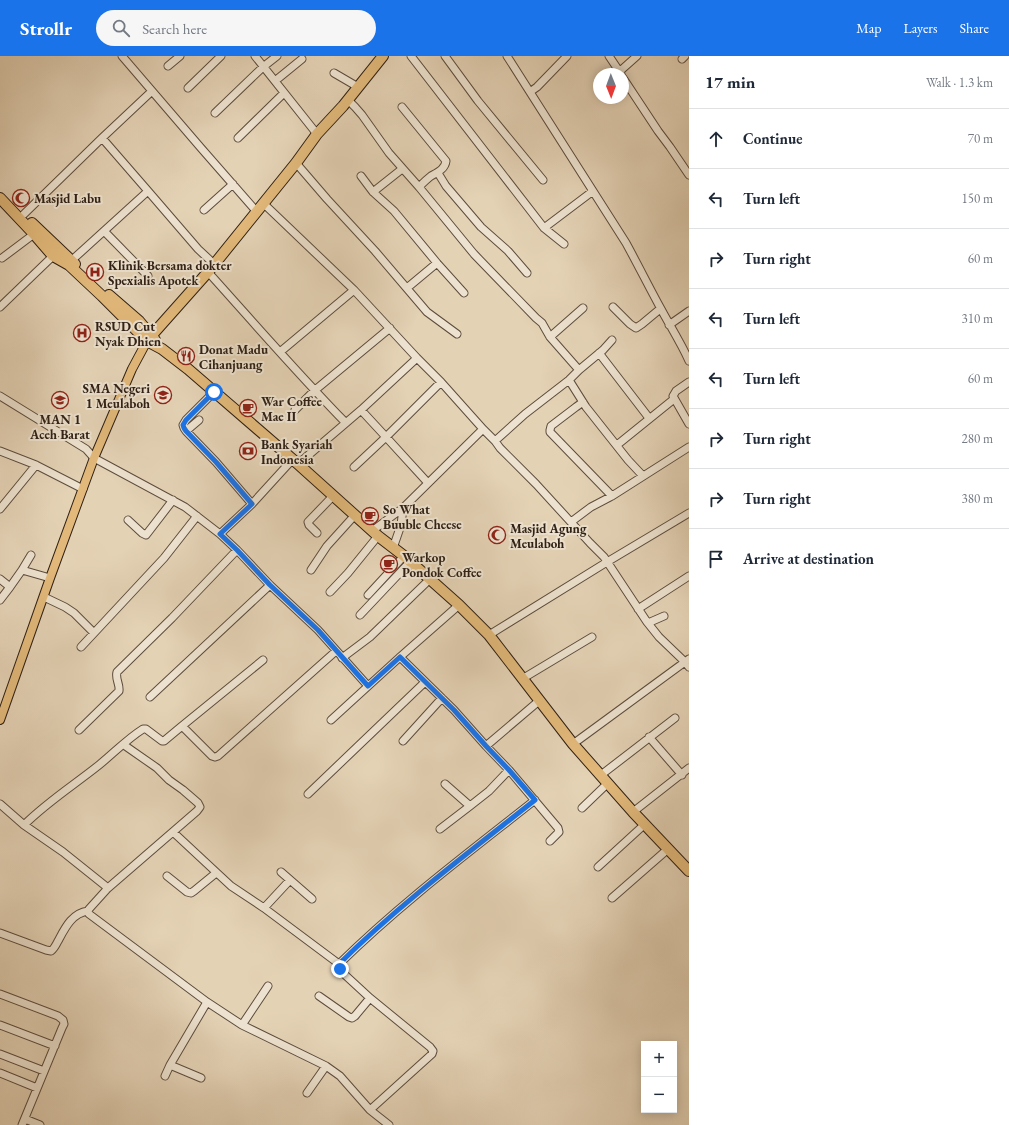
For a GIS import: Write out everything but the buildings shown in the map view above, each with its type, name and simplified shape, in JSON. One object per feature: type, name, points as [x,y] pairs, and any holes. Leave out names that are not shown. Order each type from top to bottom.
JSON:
[{"type":"highway","points":[[149,338],[211,268],[296,163],[317,134],[348,100],[383,56]]},
{"type":"highway","points":[[0,190],[71,261],[139,321],[149,338]]},
{"type":"highway","points":[[1,202],[34,234],[52,256],[69,265],[149,338],[177,360],[295,461],[375,533],[459,605],[488,636],[540,700],[573,744],[633,812],[689,871]]},
{"type":"main road","points":[[0,720],[1,711],[94,458],[132,369],[149,338]]},
{"type":"street","points":[[122,56],[257,212]]},
{"type":"street","points":[[127,62],[133,56]]},
{"type":"street","points":[[168,66],[180,56]]},
{"type":"street","points":[[188,88],[221,56]]},
{"type":"street","points":[[255,56],[317,134]]},
{"type":"street","points":[[215,113],[277,56]]},
{"type":"street","points":[[410,56],[544,228],[564,244]]},
{"type":"street","points":[[445,56],[478,101],[542,180]]},
{"type":"street","points":[[507,56],[533,90],[592,191],[626,243],[643,273],[660,309],[672,323],[689,361]]},
{"type":"street","points":[[533,90],[567,56]]},
{"type":"street","points":[[609,56],[617,68]]},
{"type":"street","points":[[626,68],[637,56]]},
{"type":"street","points":[[275,81],[302,59]]},
{"type":"street","points":[[334,73],[358,87]]},
{"type":"street","points":[[629,86],[689,175]]},
{"type":"street","points":[[24,214],[152,91]]},
{"type":"street","points":[[238,138],[284,93]]},
{"type":"street","points":[[348,100],[402,169],[419,186],[474,254],[542,323],[550,337],[579,370]]},
{"type":"street","points":[[402,107],[446,161],[446,164],[438,173],[431,176],[419,186]]},
{"type":"street","points":[[102,138],[198,249],[211,268],[280,352],[346,423]]},
{"type":"street","points":[[296,163],[327,199],[375,250],[427,312],[457,334]]},
{"type":"street","points":[[373,192],[402,169]]},
{"type":"street","points":[[438,173],[446,186],[481,226],[508,251],[527,273]]},
{"type":"street","points":[[360,176],[373,192],[394,211],[464,293]]},
{"type":"street","points":[[204,210],[233,184]]},
{"type":"street","points":[[71,261],[148,191]]},
{"type":"street","points":[[544,228],[592,191]]},
{"type":"street","points":[[264,203],[354,290],[441,382],[500,448],[604,557],[632,601],[659,637],[688,663],[573,744]]},
{"type":"street","points":[[104,231],[148,276]]},
{"type":"street","points":[[2,258],[34,234]]},
{"type":"street","points":[[0,307],[52,256]]},
{"type":"street","points":[[407,288],[437,263]]},
{"type":"street","points":[[280,352],[354,290]]},
{"type":"street","points":[[613,307],[636,328],[660,309]]},
{"type":"street","points":[[550,337],[583,308]]},
{"type":"street","points":[[672,323],[689,311]]},
{"type":"street","points":[[295,410],[314,390],[390,328]]},
{"type":"street","points":[[495,441],[525,414],[569,380],[612,340]]},
{"type":"street","points":[[599,352],[649,418]]},
{"type":"street","points":[[220,534],[295,461],[346,423],[418,358]]},
{"type":"street","points":[[569,380],[583,402],[642,476]]},
{"type":"street","points":[[354,467],[441,382]]},
{"type":"street","points":[[689,382],[674,393],[673,396],[689,424]]},
{"type":"street","points":[[214,392],[186,420],[183,425],[184,428],[252,504]]},
{"type":"street","points":[[0,396],[86,449],[94,458],[185,507],[220,534],[270,585],[318,630],[368,686]]},
{"type":"street","points":[[617,445],[674,399]]},
{"type":"street","points":[[583,402],[551,426],[550,432],[612,496]]},
{"type":"street","points":[[361,410],[428,483]]},
{"type":"street","points":[[186,431],[199,420]]},
{"type":"street","points":[[330,592],[348,573],[375,533],[403,508],[484,429]]},
{"type":"street","points":[[571,522],[591,507],[612,496],[689,447]]},
{"type":"street","points":[[0,452],[36,465],[83,489]]},
{"type":"street","points":[[0,509],[36,465]]},
{"type":"street","points":[[317,533],[308,522],[333,496]]},
{"type":"street","points":[[128,520],[146,535],[173,500]]},
{"type":"street","points":[[394,548],[403,508]]},
{"type":"street","points":[[488,636],[689,513]]},
{"type":"street","points":[[311,570],[327,546],[355,515]]},
{"type":"street","points":[[81,647],[164,558],[197,516]]},
{"type":"street","points":[[79,730],[119,691],[116,676],[117,672],[172,618],[237,550]]},
{"type":"street","points":[[0,600],[31,555]]},
{"type":"street","points":[[368,595],[407,559]]},
{"type":"street","points":[[360,616],[407,559]]},
{"type":"street","points":[[22,570],[50,578]]},
{"type":"street","points":[[638,609],[689,576]]},
{"type":"street","points":[[0,579],[10,587]]},
{"type":"street","points":[[342,658],[370,637],[430,580]]},
{"type":"street","points":[[150,696],[270,585]]},
{"type":"street","points":[[44,597],[70,610],[94,633]]},
{"type":"street","points":[[331,720],[459,605]]},
{"type":"street","points":[[648,623],[664,616]]},
{"type":"street","points":[[522,679],[592,637]]},
{"type":"street","points":[[182,726],[212,756],[218,756],[336,651]]},
{"type":"street","points":[[400,657],[454,710],[509,770],[558,828],[559,832],[550,841]]},
{"type":"street","points":[[24,824],[39,810],[99,765],[143,729],[146,729],[164,741],[263,660]]},
{"type":"street","points":[[308,794],[426,682]]},
{"type":"street","points":[[403,741],[442,698]]},
{"type":"street","points":[[486,746],[540,700]]},
{"type":"street","points":[[582,808],[604,779],[649,737],[674,718]]},
{"type":"street","points":[[649,737],[682,775]]},
{"type":"street","points":[[88,912],[108,888],[200,807],[198,803],[169,780],[157,768],[124,744]]},
{"type":"street","points":[[633,812],[689,768]]},
{"type":"street","points":[[440,829],[489,791],[509,770]]},
{"type":"street","points":[[445,784],[470,806]]},
{"type":"street","points":[[339,964],[373,932],[455,863],[535,800]]},
{"type":"street","points":[[0,804],[108,888]]},
{"type":"street","points":[[598,867],[645,824]]},
{"type":"street","points":[[172,832],[231,886],[264,908],[339,964],[341,971],[370,998],[430,1047],[433,1052],[432,1054],[370,1110]]},
{"type":"street","points":[[612,898],[668,849]]},
{"type":"street","points":[[281,872],[312,900]]},
{"type":"street","points":[[167,876],[186,892],[190,893],[216,873]]},
{"type":"street","points":[[264,908],[290,880]]},
{"type":"street","points":[[0,933],[51,951],[72,919],[78,914],[88,912]]},
{"type":"street","points":[[88,912],[207,1002],[242,1025],[326,1066],[340,1076],[370,1110],[389,1125]]},
{"type":"street","points":[[242,1025],[268,986]]},
{"type":"street","points":[[0,994],[63,1020],[64,1024],[23,1122],[40,1125]]},
{"type":"street","points":[[319,996],[352,1018],[370,998]]},
{"type":"street","points":[[165,1076],[207,1002]]},
{"type":"street","points":[[0,1025],[55,1046]]},
{"type":"street","points":[[0,1054],[44,1071]]},
{"type":"street","points":[[170,1065],[201,1078]]},
{"type":"street","points":[[307,1093],[326,1066]]},
{"type":"street","points":[[0,1073],[37,1088]]},
{"type":"place","name":"Masjid Labu","points":[[21,198]]},
{"type":"place","name":"Klinik Bersama dokter Spexialis Apotek","points":[[95,272]]},
{"type":"place","name":"RSUD Cut Nyak Dhien","points":[[82,333]]},
{"type":"place","name":"Donat Madu Cihanjuang","points":[[186,356]]},
{"type":"place","name":"SMA Negeri 1 Meulaboh","points":[[163,395]]},
{"type":"place","name":"MAN 1 Aceh Barat","points":[[60,400]]},
{"type":"place","name":"War Coffee Mae II","points":[[248,408]]},
{"type":"place","name":"Bank Syariah Indonesia","points":[[248,451]]},
{"type":"place","name":"So What Buuble Cheese","points":[[370,516]]},
{"type":"place","name":"Masjid Agung Meulaboh","points":[[497,535]]},
{"type":"place","name":"Warkop Pondok Coffee","points":[[389,564]]},
{"type":"route","points":[[214,392],[186,420],[183,425],[184,428],[252,504],[220,534],[270,585],[318,630],[368,686],[400,657],[454,710],[535,800],[455,863],[373,932],[339,964],[340,969]]}]
